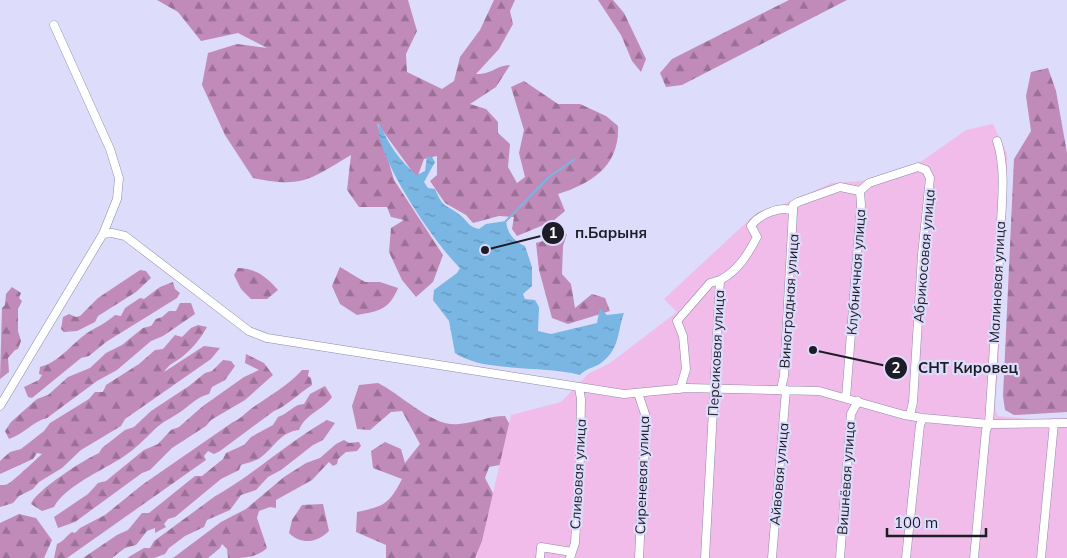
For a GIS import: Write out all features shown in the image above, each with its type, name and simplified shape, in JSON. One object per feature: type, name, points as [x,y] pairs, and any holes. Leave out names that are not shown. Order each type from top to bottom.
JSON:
[{"type":"street","points":[[0,406],[103,234],[118,199],[119,178],[110,148],[54,25]]},
{"type":"street","name":"Малиновая улица","points":[[974,558],[986,430],[989,424],[1001,204],[1000,152],[997,141]]},
{"type":"street","name":"Абрикосовая улица","points":[[860,191],[869,183],[918,167],[926,170],[930,178],[922,255],[913,402],[910,415]]},
{"type":"street","name":"Клубничная улица","points":[[793,212],[793,205],[798,202],[840,187],[860,191],[861,205],[846,398]]},
{"type":"street","points":[[720,280],[738,267],[750,250],[757,237],[751,226],[754,221],[778,210],[788,208],[793,212]]},
{"type":"street","name":"Виноградная улица","points":[[784,390],[793,212]]},
{"type":"street","points":[[103,234],[112,233],[125,236],[249,331],[267,338],[624,394],[715,388],[818,391],[923,418],[989,424],[1067,423]]},
{"type":"street","name":"Персиковая улица","points":[[680,389],[686,369],[683,336],[677,321],[710,283],[720,280],[705,558]]},
{"type":"street","name":"Сливовая улица","points":[[571,555],[580,457],[582,399],[579,388]]},
{"type":"street","name":"Айвовая улица","points":[[772,558],[784,390]]},
{"type":"street","name":"Сиреневая улица","points":[[638,393],[646,417],[639,558]]},
{"type":"street","name":"Вишнёвая улица","points":[[840,558],[851,414],[858,400]]},
{"type":"street","points":[[906,558],[920,425],[923,418]]},
{"type":"street","points":[[1041,558],[1054,424]]},
{"type":"street","points":[[540,558],[541,547],[571,555]]},
{"type":"green space","points":[[157,0],[408,0],[417,31],[406,54],[407,72],[442,89],[454,81],[460,57],[480,30],[494,0],[515,0],[510,11],[513,24],[499,49],[476,74],[487,73],[510,65],[496,87],[470,104],[486,109],[498,122],[498,133],[510,144],[508,167],[517,183],[525,177],[519,153],[524,130],[511,87],[524,81],[558,104],[580,104],[606,116],[618,126],[614,152],[609,162],[592,179],[558,194],[565,211],[553,221],[517,236],[512,229],[514,217],[499,216],[473,223],[466,215],[445,203],[430,181],[437,175],[437,156],[424,159],[417,178],[377,123],[394,180],[443,255],[433,282],[416,297],[402,280],[389,252],[391,228],[404,220],[391,217],[387,207],[359,207],[347,190],[351,155],[325,171],[305,180],[295,182],[270,181],[253,178],[225,135],[202,85],[208,53],[237,44],[267,48],[238,33],[201,41],[178,12]]},
{"type":"green space","points":[[598,0],[613,0],[624,13],[646,59],[641,72],[632,61],[621,35]]},
{"type":"green space","points":[[789,0],[847,0],[682,85],[666,87],[660,73],[672,59]]},
{"type":"green space","points":[[1048,68],[1056,91],[1067,153],[1067,412],[1014,415],[1005,410],[1003,396],[1014,159],[1031,131],[1026,96],[1031,72]]},
{"type":"green space","points":[[567,234],[563,246],[562,274],[571,284],[575,308],[592,294],[605,298],[610,311],[568,324],[552,318],[539,270],[536,243]]},
{"type":"green space","points":[[340,267],[365,282],[380,282],[398,288],[395,295],[382,308],[357,315],[340,304],[332,286]]},
{"type":"green space","points":[[238,268],[244,268],[260,274],[278,290],[267,299],[251,299],[241,289],[234,275]]},
{"type":"green space","points":[[140,270],[146,271],[151,278],[136,292],[98,316],[95,322],[77,331],[64,332],[61,329],[63,317],[69,314],[76,317],[80,316],[98,298]]},
{"type":"green space","points":[[173,282],[175,289],[180,293],[177,298],[106,342],[89,356],[81,358],[32,398],[28,397],[24,387],[39,380],[42,375],[39,374],[40,367],[54,361],[85,334],[107,322],[115,315],[121,316],[125,308],[140,298],[144,299],[160,287]]},
{"type":"green space","points":[[12,287],[21,293],[19,298],[22,301],[18,309],[18,331],[21,341],[18,349],[8,358],[9,372],[0,379],[2,308],[5,305],[6,294]]},
{"type":"green space","points":[[180,303],[191,303],[195,314],[163,336],[151,341],[117,370],[97,381],[47,418],[9,439],[5,431],[11,422],[37,399],[48,395],[68,377],[90,368],[106,353],[122,345],[143,328],[151,326],[156,319],[169,311],[176,311]]},
{"type":"green space","points":[[198,325],[207,327],[193,347],[164,372],[204,346],[220,348],[211,359],[125,419],[121,426],[81,450],[62,468],[39,482],[33,489],[19,496],[13,503],[0,507],[0,485],[6,485],[11,482],[42,454],[37,453],[33,459],[0,474],[0,461],[10,452],[21,449],[44,431],[50,423],[89,399],[95,392],[103,392],[106,385],[139,364],[155,350],[163,349],[175,335],[182,337],[191,328]]},
{"type":"green space","points":[[246,354],[264,363],[273,375],[245,400],[211,420],[206,426],[172,448],[150,470],[142,473],[75,522],[58,528],[54,517],[88,494],[98,483],[106,481],[144,450],[158,444],[171,430],[179,427],[203,406],[244,377],[259,370],[245,363]]},
{"type":"green space","points":[[223,360],[231,361],[235,366],[225,380],[212,387],[209,394],[198,399],[161,424],[123,457],[75,485],[59,499],[54,507],[42,511],[31,504],[41,491],[72,468],[99,453],[102,448],[125,430],[134,427],[151,411],[205,373],[212,371]]},
{"type":"green space","points":[[302,370],[309,370],[308,376],[311,378],[312,385],[220,451],[214,454],[208,451],[204,456],[206,460],[67,558],[54,558],[57,544],[72,532],[75,533],[80,528],[105,515],[142,485],[285,386]]},
{"type":"green space","points":[[378,383],[428,416],[449,424],[505,416],[516,436],[505,464],[489,467],[485,478],[498,503],[535,558],[386,558],[386,545],[356,532],[357,512],[385,503],[402,479],[373,468],[371,451],[385,442],[401,449],[405,463],[420,444],[402,411],[391,412],[370,430],[357,429],[352,406],[359,385]]},
{"type":"green space","points":[[325,386],[332,397],[302,424],[299,430],[292,431],[282,437],[260,458],[241,465],[239,470],[221,479],[175,517],[168,519],[164,524],[166,527],[155,533],[155,528],[147,531],[136,545],[125,548],[112,558],[83,558],[117,535],[128,530],[142,513],[149,513],[195,476],[202,476],[223,459],[226,453],[244,445],[251,437],[273,425],[278,417],[300,404],[304,404],[310,394]]},
{"type":"green space","points":[[327,420],[335,423],[323,440],[268,477],[256,490],[241,495],[230,510],[207,520],[204,527],[185,536],[169,548],[165,554],[154,558],[127,558],[144,548],[150,548],[154,541],[214,497]]},
{"type":"green space","points":[[344,440],[349,443],[359,442],[361,446],[357,451],[346,452],[338,459],[337,464],[333,466],[329,462],[312,480],[276,500],[276,508],[270,507],[259,511],[257,518],[267,548],[259,554],[249,557],[228,558],[227,549],[222,544],[208,558],[173,558],[221,522],[246,509],[284,477],[306,463],[320,458],[336,444]]},
{"type":"green space","points":[[323,504],[329,531],[319,538],[309,541],[294,537],[289,533],[292,520],[302,505]]},
{"type":"green space","points":[[19,514],[36,518],[52,540],[44,558],[0,558],[0,523]]},
{"type":"shaded area","points":[[993,124],[1007,154],[1003,291],[995,410],[998,416],[1028,419],[1067,418],[1067,558],[475,558],[482,541],[511,415],[561,402],[588,374],[610,363],[677,312],[664,299],[750,219],[832,183],[862,181],[922,161],[966,130]]},
{"type":"water","points":[[379,122],[395,151],[417,175],[425,171],[427,156],[432,157],[435,162],[424,182],[428,188],[435,189],[445,205],[460,215],[470,225],[479,229],[486,224],[506,221],[512,236],[525,246],[532,267],[532,286],[523,294],[525,299],[535,300],[539,307],[538,331],[551,334],[597,323],[600,308],[607,315],[624,313],[615,346],[607,358],[580,375],[550,370],[498,366],[467,359],[455,353],[449,321],[433,300],[434,290],[457,273],[460,268],[422,220],[395,176],[385,155],[380,136]]},
{"type":"waterway","points":[[506,221],[549,177],[575,159]]},
{"type":"place","name":"п.Барыня","points":[[485,250]]},
{"type":"place","name":"СНТ Кировец","points":[[813,350]]}]
